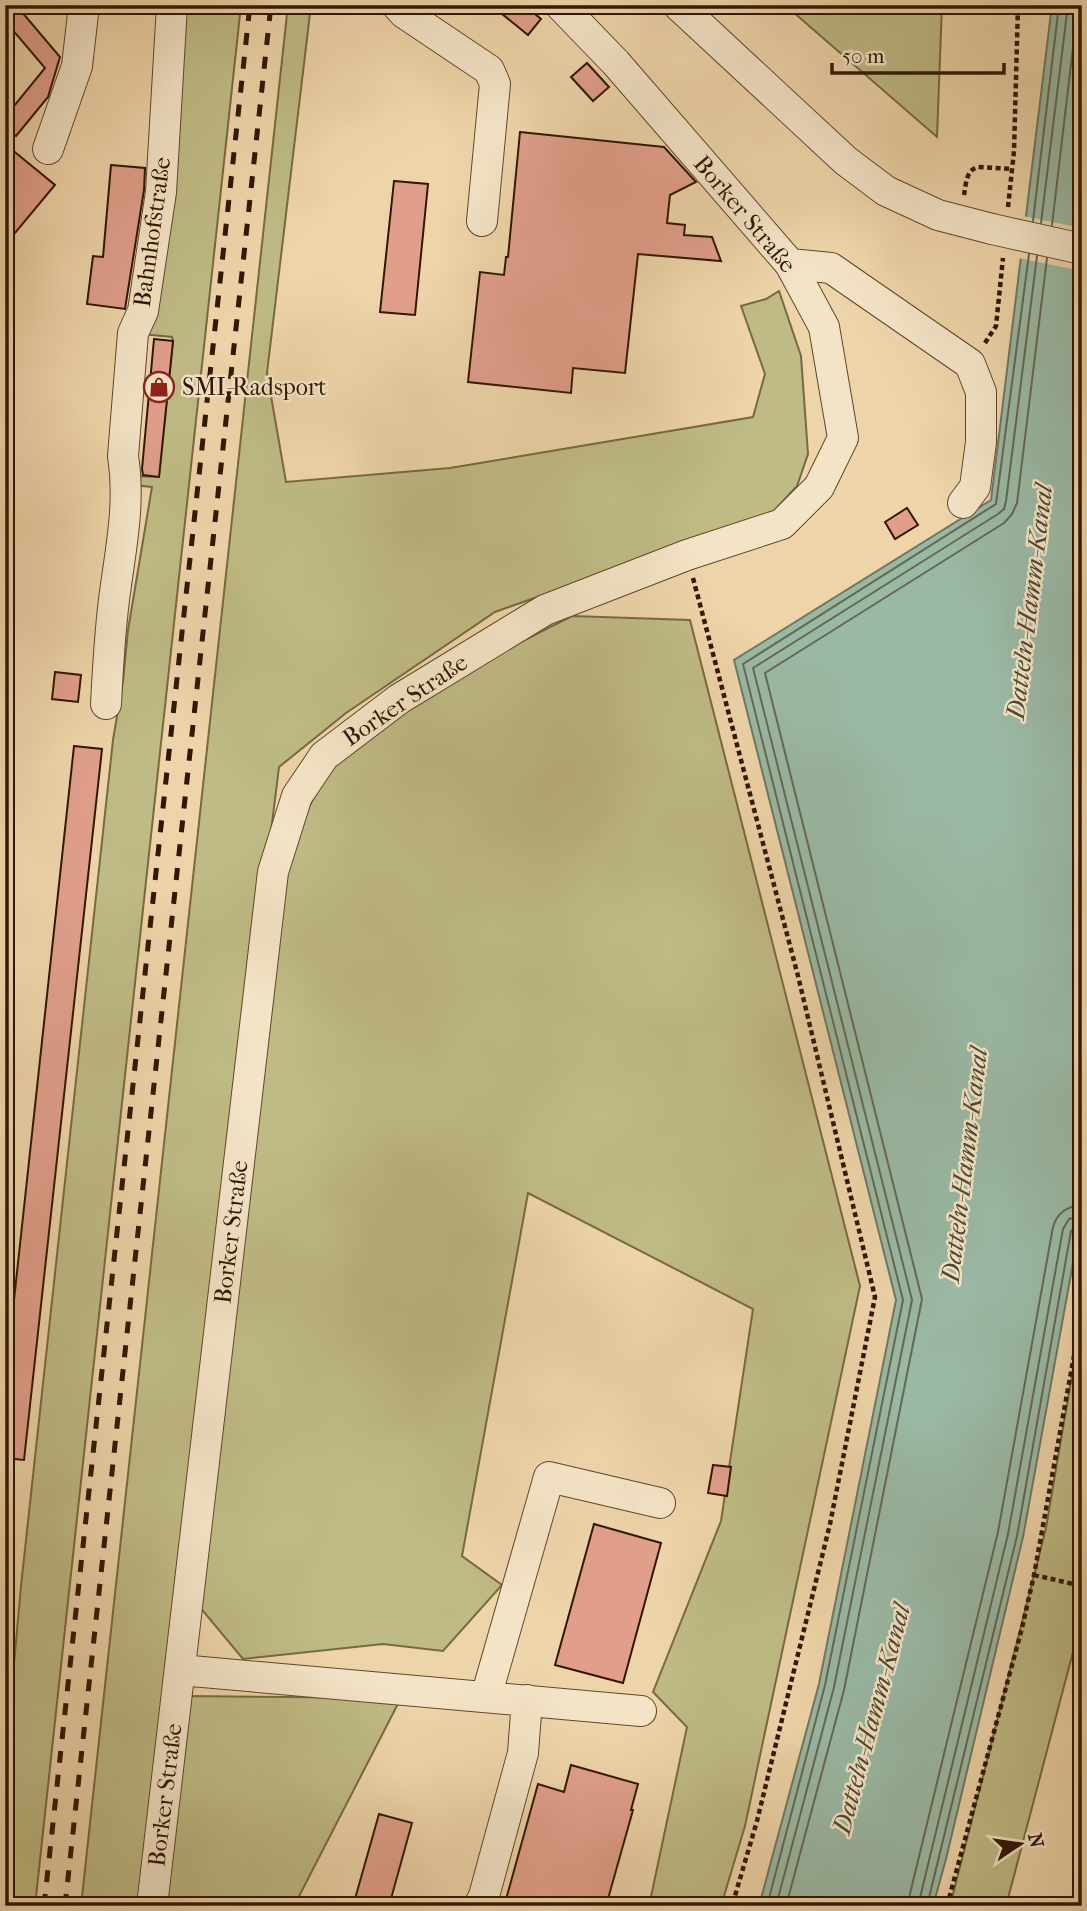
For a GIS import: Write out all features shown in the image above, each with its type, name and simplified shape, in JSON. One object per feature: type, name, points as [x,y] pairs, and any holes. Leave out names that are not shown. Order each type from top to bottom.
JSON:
[{"type":"street","points":[[48,149],[77,66],[84,5]]},
{"type":"street","name":"Bahnhofstraße","points":[[106,704],[108,659],[126,506],[123,456],[133,333],[143,311],[161,192],[172,5]]},
{"type":"street","points":[[397,5],[404,13],[489,70],[495,84],[482,221]]},
{"type":"street","name":"Borker Straße","points":[[152,1906],[273,872],[297,796],[324,756],[399,699],[545,610],[687,555],[782,524],[819,487],[843,438],[824,327],[790,264],[616,63],[560,5]]},
{"type":"street","points":[[678,5],[846,161],[886,191],[938,215],[1082,249]]},
{"type":"street","points":[[790,264],[831,268],[970,364],[981,392],[981,442],[975,486],[963,503]]},
{"type":"street","points":[[486,1697],[549,1478],[660,1503]]},
{"type":"street","points":[[180,1670],[640,1711]]},
{"type":"street","points":[[479,1906],[523,1753],[527,1700]]},
{"type":"path","points":[[970,364],[996,326],[1001,228],[1012,169],[1018,5]]},
{"type":"path","points":[[969,172],[978,167],[1012,169]]},
{"type":"path","points":[[687,555],[798,976],[875,1297],[830,1524],[757,1821],[732,1906]]},
{"type":"path","points":[[947,1906],[1022,1628],[1082,1312]]},
{"type":"path","points":[[1034,1575],[1082,1586]]},
{"type":"shaded area","points":[[180,5],[241,5],[35,1906],[5,1906],[5,1764],[21,1586],[113,740],[152,487],[132,485],[133,476],[159,477],[173,341],[172,337],[142,334]]},
{"type":"shaded area","points":[[288,5],[311,5],[267,373],[286,482],[450,468],[753,417],[765,374],[741,306],[766,299],[779,291],[801,356],[808,454],[797,486],[771,514],[495,612],[346,713],[279,767],[138,1906],[81,1906]]},
{"type":"shaded area","points":[[785,5],[942,5],[937,137]]},
{"type":"shaded area","points":[[572,616],[690,620],[860,1286],[745,1826],[721,1906],[649,1906],[687,1727],[653,1692],[721,1521],[753,1309],[528,1193],[462,1556],[502,1585],[443,1651],[383,1644],[243,1659],[198,1605],[289,845],[332,763],[447,679]]},
{"type":"shaded area","points":[[14,802],[13,813],[5,897],[5,804]]},
{"type":"shaded area","points":[[1082,1316],[1082,1588],[1078,1633],[1006,1906],[950,1906],[1046,1528]]},
{"type":"shaded area","points":[[187,1696],[401,1698],[294,1906],[163,1906]]},
{"type":"water","name":"Datteln-Hamm-Kanal","points":[[1052,5],[1082,5],[1082,1214],[1023,1537],[933,1906],[759,1906],[819,1684],[896,1300],[734,660],[991,500]]},
{"type":"pier","points":[[1023,216],[1082,228],[1082,271],[1018,258]]},
{"type":"building","points":[[5,5],[16,5],[60,57],[48,97],[16,136],[5,127],[5,117],[45,68],[5,21]]},
{"type":"building","points":[[491,5],[524,5],[541,19],[528,35]]},
{"type":"building","points":[[587,63],[609,87],[593,101],[571,77]]},
{"type":"building","points":[[520,132],[664,147],[696,182],[670,195],[667,223],[685,225],[684,235],[712,237],[721,261],[638,254],[625,373],[573,368],[571,393],[468,382],[480,272],[504,275],[508,257]]},
{"type":"building","points":[[5,144],[55,185],[5,245]]},
{"type":"building","points":[[111,165],[145,168],[125,309],[87,304],[93,256],[103,257]]},
{"type":"building","points":[[394,181],[428,184],[415,315],[380,312]]},
{"type":"building","name":"SMI-Radsport","points":[[154,339],[173,341],[159,477],[143,475],[142,469]]},
{"type":"building","points":[[907,508],[918,525],[895,539],[885,522]]},
{"type":"building","points":[[55,672],[81,675],[78,702],[52,699]]},
{"type":"building","points":[[74,746],[102,749],[24,1460],[5,1458],[5,1383]]},
{"type":"building","points":[[713,1465],[731,1467],[727,1496],[708,1493]]},
{"type":"building","points":[[594,1524],[661,1543],[623,1683],[555,1665]]},
{"type":"building","points":[[571,1765],[638,1784],[606,1906],[514,1906],[505,1903],[538,1784],[564,1792]]},
{"type":"building","points":[[379,1814],[412,1823],[389,1906],[353,1906]]},
{"type":"railway","points":[[44,1906],[250,5]]},
{"type":"railway","points":[[65,1906],[271,5]]},
{"type":"place","name":"SMI-Radsport","points":[[159,387]]}]
